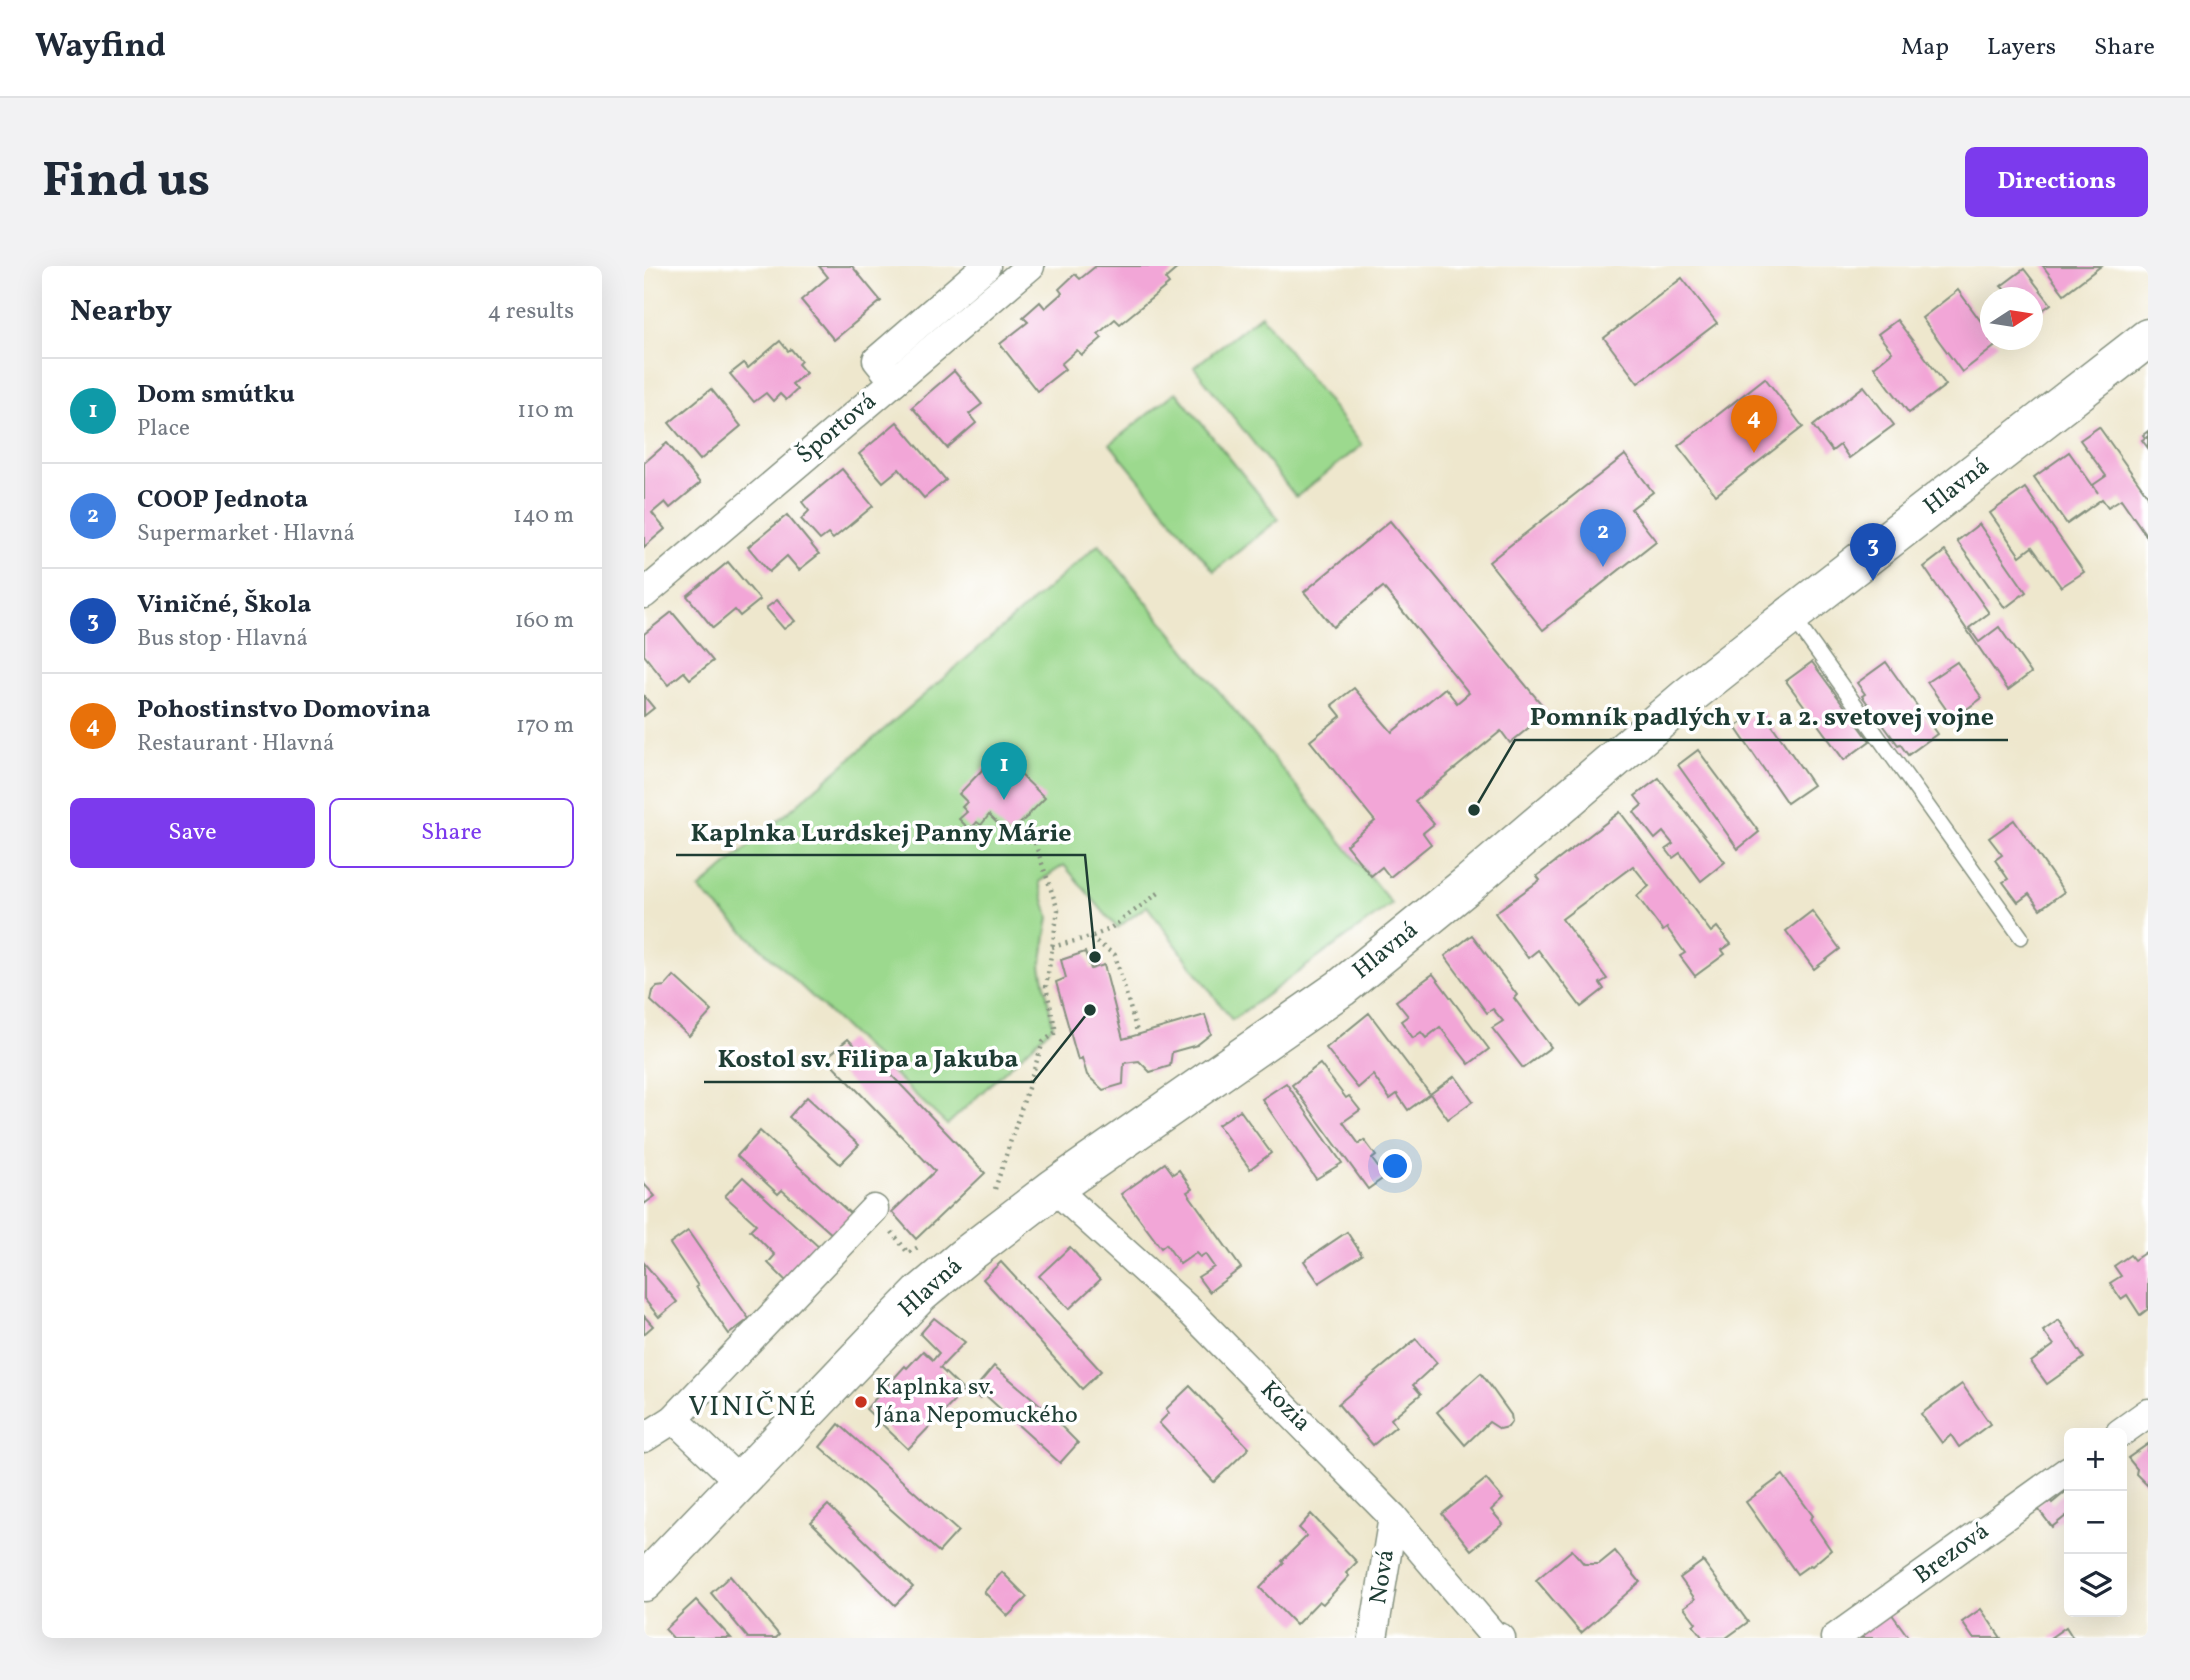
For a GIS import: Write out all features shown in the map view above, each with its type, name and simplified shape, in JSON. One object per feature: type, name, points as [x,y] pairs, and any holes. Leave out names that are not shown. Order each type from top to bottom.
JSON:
[{"type":"main road","name":"Hlavná","points":[[644,1582],[920,1294],[964,1257],[1054,1188],[1341,988],[1471,882],[1686,698],[1848,569],[1906,527],[2148,338]]},
{"type":"street","points":[[894,381],[877,360],[986,266]]},
{"type":"street","name":"Športová","points":[[644,594],[1030,266]]},
{"type":"street","name":"Kozia","points":[[1054,1188],[1193,1314],[1393,1517],[1493,1635],[1501,1638]]},
{"type":"street","points":[[644,1438],[674,1419],[874,1209]]},
{"type":"street","points":[[2127,1428],[2148,1413]]},
{"type":"street","points":[[674,1419],[739,1481]]},
{"type":"street","name":"Brezová","points":[[1835,1638],[2064,1474]]},
{"type":"street","name":"Nová","points":[[1373,1638],[1393,1517]]},
{"type":"lane","points":[[1791,614],[2021,937]]},
{"type":"path","points":[[1052,947],[1108,930],[1160,892]]},
{"type":"path","points":[[1090,937],[1115,955],[1138,1034]]},
{"type":"green space","points":[[1261,315],[1362,445],[1296,497],[1194,367]]},
{"type":"green space","points":[[1176,392],[1279,519],[1214,571],[1110,444]]},
{"type":"green space","points":[[1099,544],[1392,904],[1232,1020],[1147,906],[1117,928],[1064,865],[1039,882],[1049,917],[1041,966],[1053,1026],[947,1125],[699,889]]},
{"type":"building","points":[[819,266],[852,266],[881,301],[834,340],[801,300],[828,277]]},
{"type":"building","points":[[1096,266],[1180,266],[1165,279],[1169,284],[1120,324],[1115,319],[1098,334],[1102,338],[1082,355],[1077,350],[1061,364],[1065,369],[1037,391],[1000,344],[1028,322],[1023,317],[1040,302],[1045,308],[1062,293],[1059,289],[1075,274],[1080,279]]},
{"type":"building","points":[[2043,266],[2101,266],[2064,294]]},
{"type":"building","points":[[2024,269],[2038,287],[2002,287]]},
{"type":"building","points":[[1682,278],[1717,323],[1638,383],[1604,338]]},
{"type":"building","points":[[1958,290],[1980,320],[1980,350],[1990,350],[1962,372],[1922,318]]},
{"type":"building","points":[[2043,294],[2051,304],[2043,310]]},
{"type":"building","points":[[1897,320],[1946,385],[1909,413],[1874,367],[1892,352],[1878,334]]},
{"type":"building","points":[[780,341],[801,361],[798,364],[806,373],[792,384],[797,390],[786,400],[780,394],[773,401],[766,393],[754,402],[730,374],[744,363],[748,368]]},
{"type":"building","points":[[954,371],[982,404],[969,414],[976,423],[947,448],[912,407]]},
{"type":"building","points":[[1765,378],[1803,427],[1716,495],[1678,446]]},
{"type":"building","points":[[1864,386],[1894,425],[1849,458],[1840,445],[1832,451],[1813,426]]},
{"type":"building","points":[[711,389],[741,426],[700,460],[669,423]]},
{"type":"building","points":[[897,422],[946,480],[924,498],[899,469],[883,482],[859,454]]},
{"type":"building","points":[[2099,427],[2148,496],[2148,538],[2121,499],[2108,507],[2102,499],[2067,524],[2034,477],[2069,452],[2098,493],[2093,485],[2106,476],[2080,440]]},
{"type":"building","points":[[2148,431],[2148,448],[2142,440]]},
{"type":"building","points":[[667,443],[700,483],[670,508],[665,502],[652,513],[665,529],[644,547],[644,463]]},
{"type":"building","points":[[1625,455],[1653,492],[1631,509],[1656,541],[1543,630],[1489,562]]},
{"type":"building","points":[[842,469],[873,506],[833,539],[828,534],[820,540],[801,519],[809,511],[802,502]]},
{"type":"building","points":[[2025,488],[2084,572],[2061,587],[2032,547],[2020,556],[1990,513]]},
{"type":"building","points":[[787,515],[819,554],[799,570],[787,556],[769,572],[748,547]]},
{"type":"building","points":[[1390,521],[1548,712],[1510,743],[1501,731],[1415,801],[1434,824],[1423,833],[1431,844],[1390,877],[1382,867],[1371,876],[1346,845],[1375,821],[1310,741],[1341,716],[1332,705],[1354,688],[1392,732],[1445,688],[1457,703],[1469,693],[1383,587],[1333,627],[1304,592]]},
{"type":"building","points":[[1979,524],[2026,592],[2005,608],[1957,541]]},
{"type":"building","points":[[1945,551],[1989,613],[1969,628],[1979,642],[1999,627],[2031,673],[2008,690],[1924,567]]},
{"type":"building","points":[[728,562],[760,600],[740,616],[735,610],[713,628],[687,596]]},
{"type":"building","points":[[777,600],[795,621],[784,629],[766,608]]},
{"type":"building","points":[[672,612],[713,661],[690,679],[684,672],[668,685],[644,655],[644,634]]},
{"type":"building","points":[[1812,662],[1870,741],[1844,760],[1786,681]]},
{"type":"building","points":[[1886,662],[1937,734],[1908,755],[1862,696],[1865,694],[1857,683]]},
{"type":"building","points":[[1957,662],[1982,698],[1953,719],[1927,682]]},
{"type":"building","points":[[644,696],[654,708],[644,716]]},
{"type":"building","points":[[1761,709],[1813,785],[1787,803],[1735,727]]},
{"type":"building","points":[[1698,750],[1759,832],[1738,849],[1678,765]]},
{"type":"building","points":[[985,767],[993,774],[998,770],[1010,782],[1019,773],[1045,798],[1009,835],[989,815],[981,825],[977,822],[970,830],[959,819],[967,812],[962,807],[967,802],[959,794]]},
{"type":"building","points":[[1659,778],[1725,862],[1701,881],[1680,853],[1673,858],[1666,849],[1673,844],[1663,832],[1655,839],[1634,812],[1642,805],[1635,796]]},
{"type":"building","points":[[1620,812],[1711,932],[1717,927],[1731,944],[1722,950],[1725,954],[1695,976],[1680,956],[1685,953],[1667,928],[1663,931],[1637,896],[1649,886],[1633,866],[1562,919],[1607,979],[1600,983],[1604,989],[1581,1007],[1538,950],[1528,958],[1495,913],[1540,880],[1537,876]]},
{"type":"building","points":[[2014,820],[2064,892],[2040,909],[2029,894],[2018,902],[2003,882],[2008,879],[1995,860],[2002,855],[1989,838]]},
{"type":"building","points":[[1812,911],[1840,949],[1814,969],[1786,931]]},
{"type":"building","points":[[1472,935],[1517,995],[1514,998],[1551,1047],[1523,1068],[1492,1028],[1503,1021],[1493,1009],[1487,1013],[1445,956]]},
{"type":"building","points":[[1085,952],[1091,969],[1104,965],[1123,1039],[1205,1015],[1211,1034],[1197,1045],[1172,1052],[1170,1066],[1150,1072],[1139,1061],[1124,1063],[1123,1084],[1103,1090],[1087,1075],[1082,1058],[1078,1060],[1056,982],[1066,978],[1061,960]]},
{"type":"building","points":[[1433,974],[1489,1049],[1469,1064],[1440,1027],[1426,1038],[1421,1032],[1413,1038],[1401,1021],[1408,1016],[1396,1001]]},
{"type":"building","points":[[674,976],[712,1011],[689,1036],[651,1001],[653,991],[657,987],[665,986]]},
{"type":"building","points":[[1369,1013],[1430,1094],[1408,1110],[1397,1094],[1390,1099],[1373,1075],[1358,1088],[1326,1048]]},
{"type":"building","points":[[848,1039],[874,1067],[879,1062],[985,1173],[916,1239],[892,1212],[935,1171],[826,1058]]},
{"type":"building","points":[[1320,1064],[1346,1098],[1349,1096],[1360,1110],[1343,1122],[1359,1144],[1364,1140],[1376,1156],[1372,1159],[1385,1177],[1368,1189],[1292,1085]]},
{"type":"building","points":[[1455,1076],[1473,1101],[1448,1119],[1430,1094]]},
{"type":"building","points":[[1286,1083],[1342,1163],[1316,1179],[1262,1099]]},
{"type":"building","points":[[807,1097],[859,1145],[840,1164],[789,1117]]},
{"type":"building","points":[[1240,1110],[1271,1153],[1250,1169],[1218,1125]]},
{"type":"building","points":[[760,1131],[852,1215],[833,1235],[782,1190],[778,1194],[737,1156]]},
{"type":"building","points":[[1165,1163],[1173,1174],[1179,1170],[1192,1189],[1187,1192],[1241,1268],[1209,1292],[1198,1277],[1214,1267],[1205,1254],[1200,1257],[1196,1253],[1180,1264],[1166,1244],[1161,1248],[1121,1194]]},
{"type":"building","points":[[743,1177],[821,1249],[789,1284],[768,1263],[775,1255],[750,1230],[756,1224],[725,1196]]},
{"type":"building","points":[[644,1184],[655,1196],[644,1204]]},
{"type":"building","points":[[688,1231],[749,1319],[729,1334],[670,1244]]},
{"type":"building","points":[[1347,1232],[1362,1255],[1319,1283],[1304,1261]]},
{"type":"building","points":[[1070,1247],[1100,1280],[1069,1309],[1039,1276]]},
{"type":"building","points":[[2146,1252],[2148,1309],[2140,1315],[2127,1295],[2121,1299],[2110,1283],[2121,1276],[2114,1266],[2130,1255],[2134,1260]]},
{"type":"building","points":[[1001,1262],[1101,1371],[1082,1389],[983,1279]]},
{"type":"building","points":[[644,1263],[677,1302],[659,1317],[644,1299]]},
{"type":"building","points":[[644,1316],[653,1326],[644,1334]]},
{"type":"building","points":[[934,1318],[965,1342],[940,1368],[964,1391],[908,1449],[866,1409],[905,1366],[907,1368],[923,1351],[933,1360],[939,1353],[920,1334]]},
{"type":"building","points":[[2059,1320],[2084,1358],[2047,1384],[2031,1362],[2054,1345],[2043,1331]]},
{"type":"building","points":[[1416,1339],[1437,1363],[1413,1385],[1421,1394],[1391,1419],[1396,1426],[1373,1445],[1338,1404]]},
{"type":"building","points":[[994,1366],[1038,1403],[1078,1443],[1060,1463],[984,1394],[980,1399],[972,1392]]},
{"type":"building","points":[[1481,1373],[1511,1415],[1512,1421],[1508,1427],[1500,1429],[1489,1422],[1465,1445],[1437,1412]]},
{"type":"building","points":[[1962,1384],[1990,1424],[1959,1447],[1951,1435],[1942,1443],[1921,1414]]},
{"type":"building","points":[[1190,1386],[1249,1448],[1214,1482],[1159,1423],[1169,1413],[1166,1409]]},
{"type":"building","points":[[839,1424],[958,1531],[939,1552],[820,1447]]},
{"type":"building","points":[[2148,1444],[2148,1486],[2136,1474],[2137,1469],[2128,1458]]},
{"type":"building","points":[[1783,1475],[1813,1516],[1810,1519],[1831,1550],[1812,1566],[1797,1574],[1746,1502]]},
{"type":"building","points":[[1486,1479],[1503,1499],[1491,1510],[1503,1524],[1471,1550],[1442,1514]]},
{"type":"building","points":[[2064,1493],[2064,1518],[2052,1527],[2036,1506],[2047,1496],[2052,1503]]},
{"type":"building","points":[[828,1505],[913,1587],[895,1605],[811,1522]]},
{"type":"building","points":[[1311,1514],[1357,1562],[1346,1573],[1349,1576],[1323,1604],[1319,1601],[1296,1625],[1260,1588],[1307,1536],[1299,1528]]},
{"type":"building","points":[[1572,1550],[1584,1564],[1599,1564],[1615,1551],[1640,1582],[1581,1633],[1536,1580]]},
{"type":"building","points":[[1703,1561],[1748,1622],[1726,1638],[1703,1638],[1684,1607],[1695,1599],[1680,1578]]},
{"type":"building","points":[[1002,1572],[1027,1597],[1008,1616],[984,1592]]},
{"type":"building","points":[[730,1576],[779,1635],[776,1638],[748,1638],[711,1593]]},
{"type":"building","points":[[696,1600],[731,1638],[673,1638],[665,1629]]},
{"type":"building","points":[[1886,1606],[1909,1638],[1840,1638]]},
{"type":"building","points":[[1981,1609],[2001,1638],[1973,1638],[1962,1622]]},
{"type":"building","points":[[2066,1627],[2073,1638],[2050,1638]]},
{"type":"place","name":"Pohostinstvo Domovina","points":[[1754,453]]},
{"type":"place","name":"COOP Jednota","points":[[1603,567]]},
{"type":"place","name":"Viničné, Škola","points":[[1873,581]]},
{"type":"place","name":"Dom smútku","points":[[1004,800]]},
{"type":"place","name":"Pomník padlých v 1. a 2. svetovej vojne","points":[[1474,810]]},
{"type":"place","name":"Kaplnka Lurdskej Panny Márie","points":[[1095,957]]},
{"type":"place","name":"Kostol sv. Filipa a Jakuba","points":[[1090,1010]]},
{"type":"place","name":"Kaplnka sv. Jána Nepomuckého","points":[[861,1402]]},
{"type":"district","name":"VINIČNÉ","points":[[753,1407]]}]
